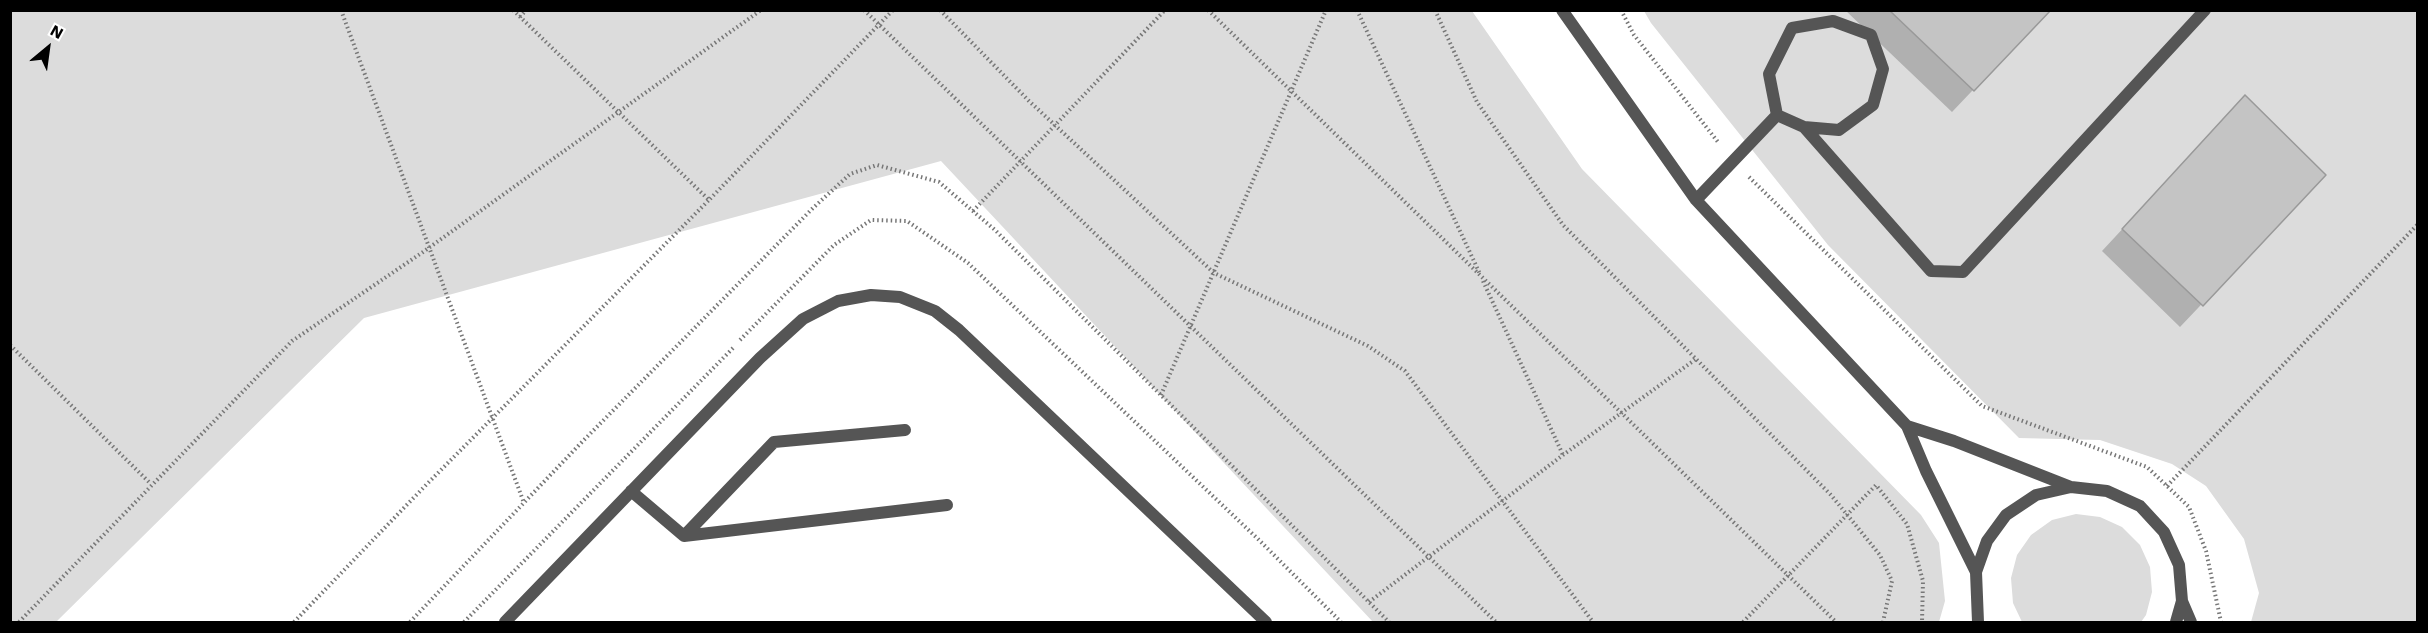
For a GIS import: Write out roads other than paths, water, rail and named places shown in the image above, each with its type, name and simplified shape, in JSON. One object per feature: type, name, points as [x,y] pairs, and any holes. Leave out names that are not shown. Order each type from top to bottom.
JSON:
[{"type":"lane","points":[[1562,10],[1696,200],[1906,426],[1976,572]]},
{"type":"lane","points":[[1804,127],[1931,271],[1963,272],[2205,10]]},
{"type":"lane","points":[[1833,21],[1871,35],[1883,69],[1873,105],[1839,130],[1804,127],[1777,115],[1769,74],[1792,28],[1833,21]]},
{"type":"lane","points":[[1696,200],[1777,115]]},
{"type":"lane","points":[[505,622],[760,358],[803,319],[838,301],[871,295],[900,297],[935,311],[959,330],[1266,622]]},
{"type":"lane","points":[[1906,426],[1954,441],[2071,486],[2107,491],[2140,506],[2164,532],[2179,565],[2182,601],[2191,622]]},
{"type":"lane","points":[[684,536],[774,442],[905,430]]},
{"type":"lane","points":[[1978,622],[1976,572],[1987,541],[2006,515],[2036,495],[2071,486]]},
{"type":"lane","points":[[632,491],[684,536],[946,505]]},
{"type":"lane","points":[[2176,622],[2182,601]]},
{"type":"lane","points":[[1973,622],[1976,604]]}]
